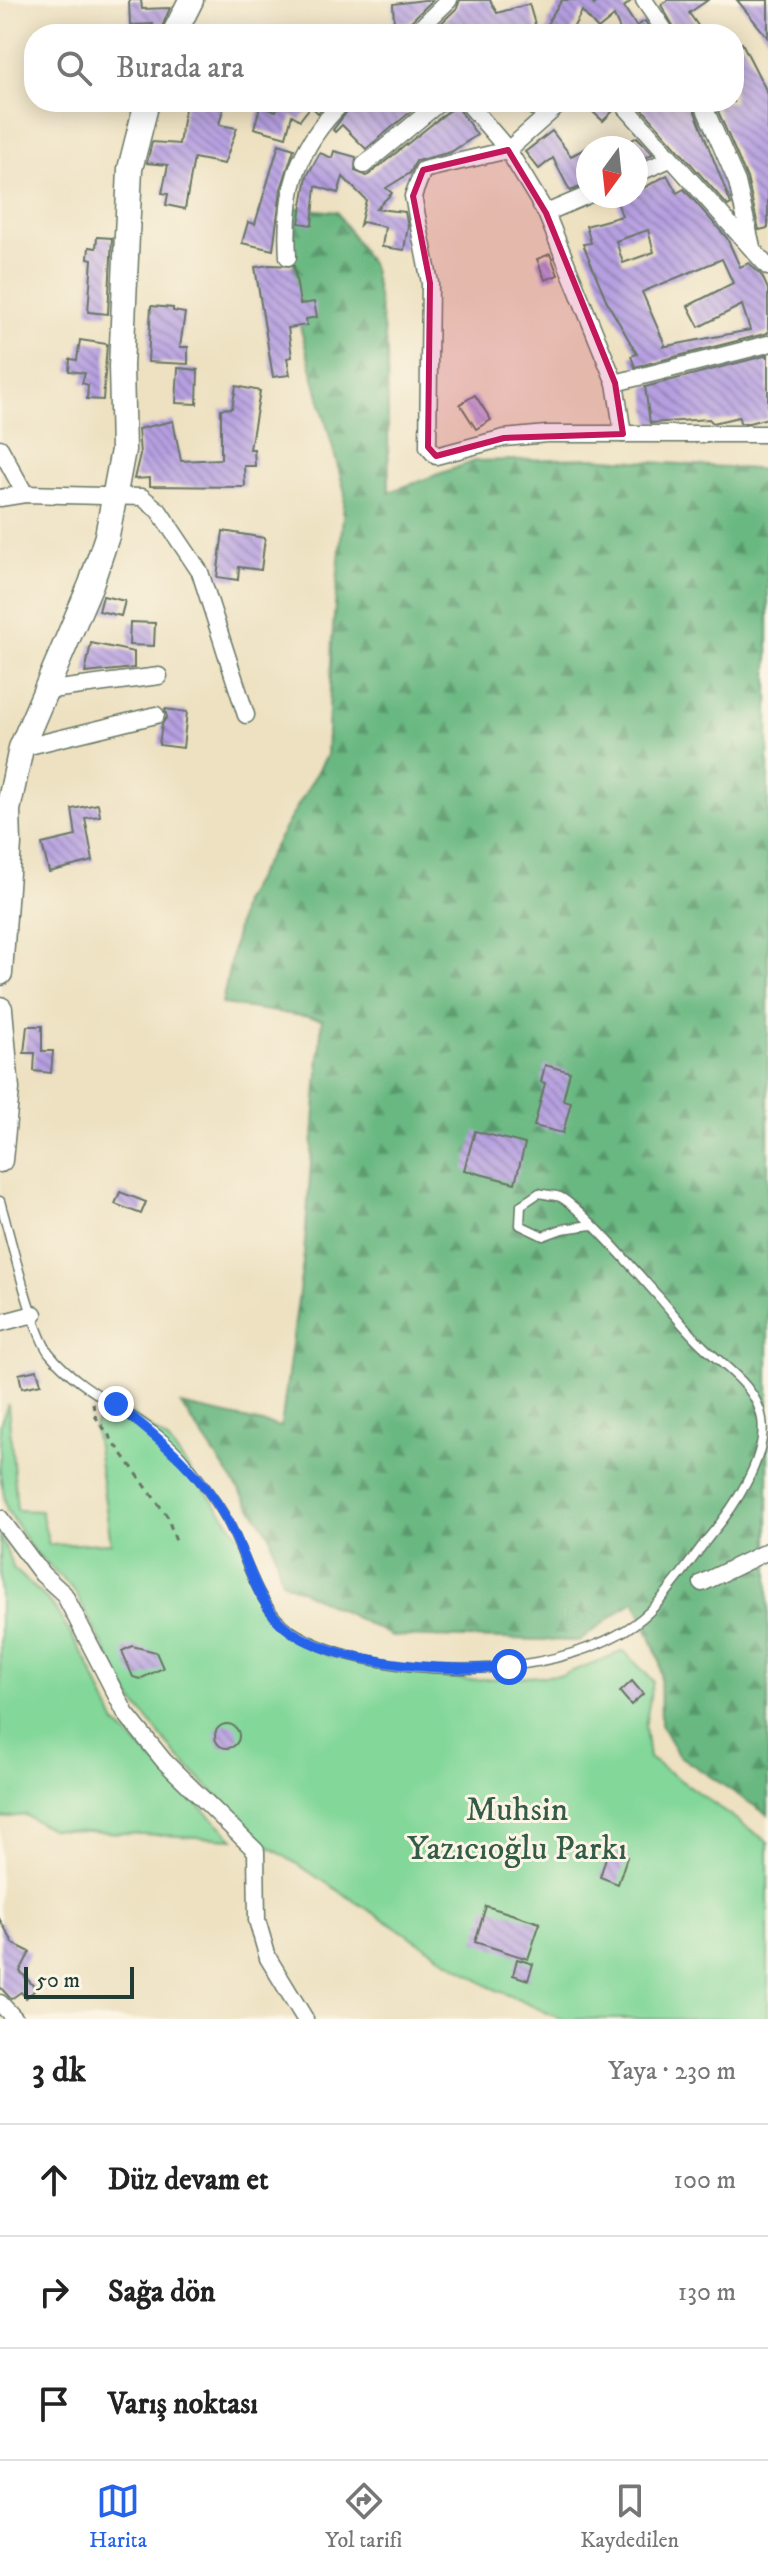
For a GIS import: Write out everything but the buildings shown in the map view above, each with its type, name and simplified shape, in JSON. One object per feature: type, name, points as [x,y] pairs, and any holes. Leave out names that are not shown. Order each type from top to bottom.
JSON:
[{"type":"street","points":[[179,24],[191,0]]},
{"type":"street","points":[[424,24],[449,0]]},
{"type":"street","points":[[644,0],[656,24]]},
{"type":"street","points":[[0,973],[9,844],[4,812],[21,748],[91,584],[107,536],[123,450],[121,367],[130,169],[144,112]]},
{"type":"street","points":[[288,257],[291,183],[304,150],[335,112]]},
{"type":"street","points":[[364,165],[428,112]]},
{"type":"street","points":[[476,112],[508,150],[546,213],[615,383],[623,434]]},
{"type":"street","points":[[551,112],[508,150],[423,170],[413,196],[430,283],[428,447],[436,456],[504,438],[768,434]]},
{"type":"street","points":[[631,112],[768,267]]},
{"type":"street","points":[[706,112],[737,182],[753,253]]},
{"type":"street","points":[[648,169],[670,159]]},
{"type":"street","points":[[546,213],[576,200]]},
{"type":"street","points":[[615,383],[768,344]]},
{"type":"street","points":[[0,448],[25,494]]},
{"type":"street","points":[[0,498],[25,494],[142,497],[159,511],[200,572],[246,715]]},
{"type":"street","points":[[43,691],[159,676]]},
{"type":"street","points":[[21,748],[156,715]]},
{"type":"street","points":[[0,1009],[7,1089],[0,1160]]},
{"type":"street","points":[[0,1323],[34,1314]]},
{"type":"street","points":[[0,1518],[33,1562],[64,1594],[126,1714],[164,1761],[256,1851],[257,1920],[268,1958],[305,2019]]},
{"type":"street","points":[[702,1583],[768,1551]]},
{"type":"street","points":[[0,2003],[15,2019]]},
{"type":"lane","points":[[0,1201],[47,1352],[184,1459],[226,1517],[275,1617],[292,1632],[348,1655],[417,1667],[474,1670],[533,1665],[572,1654],[649,1612],[728,1515],[756,1464],[762,1419],[742,1379],[703,1346],[591,1225],[561,1197],[539,1193],[521,1205],[520,1225],[543,1236],[591,1225]]},
{"type":"path","points":[[91,1388],[95,1416],[167,1516],[177,1544]]},
{"type":"highlighted area","points":[[508,150],[546,213],[615,383],[623,434],[504,438],[436,456],[428,447],[430,283],[413,196],[423,170]]},
{"type":"green space","points":[[287,207],[337,212],[373,268],[387,350],[389,492],[475,461],[591,458],[768,470],[768,1815],[678,1755],[661,1725],[660,1661],[635,1600],[579,1641],[392,1636],[282,1581],[270,1535],[181,1405],[281,1427],[304,1254],[322,1019],[222,1004],[242,902],[327,755],[332,640],[345,493],[301,330]]},
{"type":"green space","name":"Muhsin Yazıcıoğlu Parkı","points":[[110,1398],[168,1441],[241,1538],[262,1600],[285,1633],[329,1656],[467,1680],[562,1675],[624,1651],[653,1681],[645,1727],[649,1758],[768,1842],[768,2019],[561,2019],[488,1986],[267,1845],[178,1757],[130,1697],[74,1590],[32,1549],[7,1510],[0,1475],[0,1424],[8,1404],[17,1510],[41,1511],[49,1545],[111,1543],[94,1426]]},
{"type":"green space","points":[[0,1534],[13,1568],[52,1604],[88,1663],[116,1724],[234,1839],[51,1829],[25,1815],[0,1818]]},
{"type":"route","points":[[116,1404],[184,1459],[226,1517],[275,1617],[292,1632],[348,1655],[417,1667],[474,1670],[509,1667]]}]
